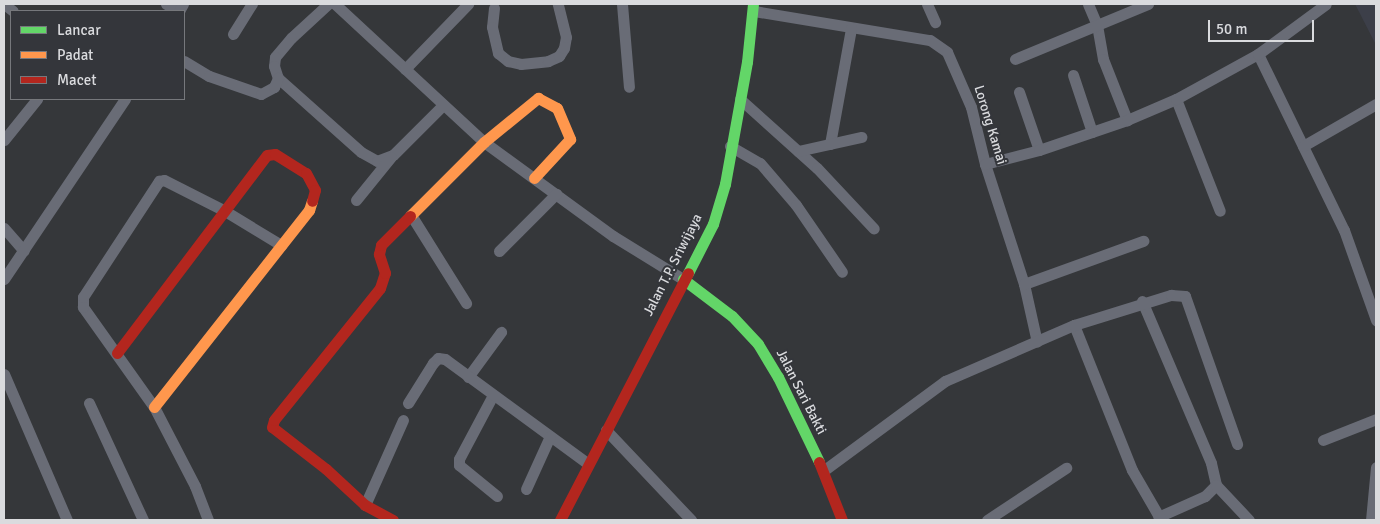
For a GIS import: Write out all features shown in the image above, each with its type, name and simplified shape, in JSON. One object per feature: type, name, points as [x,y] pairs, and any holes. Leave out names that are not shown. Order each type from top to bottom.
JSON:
[{"type":"street","points":[[166,4],[177,10]]},
{"type":"street","points":[[233,34],[252,4]]},
{"type":"street","points":[[328,4],[291,38],[275,57],[274,66],[278,78],[369,159],[377,161],[393,155]]},
{"type":"street","points":[[335,4],[484,142],[613,236],[683,279]]},
{"type":"street","points":[[405,69],[468,4]]},
{"type":"street","points":[[494,8],[492,27],[498,53],[508,61],[520,64],[548,61],[559,56],[564,48],[566,37],[558,4]]},
{"type":"street","points":[[622,4],[629,87]]},
{"type":"street","points":[[927,4],[935,22]]},
{"type":"street","points":[[1088,4],[1097,25],[1103,59],[1127,120]]},
{"type":"street","points":[[1015,59],[1148,4]]},
{"type":"street","points":[[985,164],[1039,150],[1092,132],[1127,120],[1176,99],[1258,54],[1326,4]]},
{"type":"street","name":"Lorong Kamai","points":[[753,7],[939,44],[947,52],[971,107],[985,164],[1024,284],[1036,342]]},
{"type":"street","name":"Jalan T.P. Sriwijaya","points":[[560,520],[713,224],[725,184],[730,146],[740,99],[753,7]]},
{"type":"street","points":[[830,144],[851,28]]},
{"type":"street","points":[[1258,54],[1344,230],[1376,320]]},
{"type":"street","points":[[185,62],[209,76],[260,94],[274,87],[278,78]]},
{"type":"street","points":[[1073,75],[1092,132]]},
{"type":"street","points":[[1019,92],[1039,150]]},
{"type":"street","points":[[393,520],[365,505],[326,469],[272,427],[274,420],[371,303],[385,273],[379,254],[381,245],[484,142],[532,100],[545,99],[557,108],[570,139],[534,178]]},
{"type":"street","points":[[740,99],[798,151],[874,229]]},
{"type":"street","points":[[1176,99],[1220,211]]},
{"type":"street","points":[[4,140],[36,100]]},
{"type":"street","points":[[4,279],[124,100]]},
{"type":"street","points":[[1303,146],[1376,104]]},
{"type":"street","points":[[356,200],[393,155],[443,105]]},
{"type":"street","points":[[798,151],[862,137]]},
{"type":"street","points":[[730,146],[760,163],[796,205],[842,272]]},
{"type":"street","points":[[117,353],[267,155],[275,154],[285,158],[306,172],[315,190],[309,210],[154,407]]},
{"type":"street","points":[[208,520],[195,486],[154,407],[81,303],[153,186],[164,180],[225,211],[281,245]]},
{"type":"street","points":[[500,251],[556,194]]},
{"type":"street","points":[[411,216],[466,303]]},
{"type":"street","points":[[4,228],[24,251]]},
{"type":"street","points":[[1024,284],[1143,240]]},
{"type":"street","name":"Jalan Sari Bakti","points":[[683,279],[732,316],[758,344],[778,377],[824,471],[842,520]]},
{"type":"street","points":[[824,471],[946,381],[1074,326],[1142,301],[1171,294],[1185,296],[1237,444]]},
{"type":"street","points":[[1142,301],[1211,463],[1216,485],[1249,520]]},
{"type":"street","points":[[1074,326],[1132,470],[1159,519],[1206,496],[1216,485]]},
{"type":"street","points":[[468,377],[500,332]]},
{"type":"street","points":[[408,403],[438,358],[445,359],[588,463]]},
{"type":"street","points":[[4,374],[67,520]]},
{"type":"street","points":[[493,395],[459,459],[459,465],[497,496]]},
{"type":"street","points":[[89,403],[143,520]]},
{"type":"street","points":[[1323,440],[1376,419]]},
{"type":"street","points":[[365,505],[403,420]]},
{"type":"street","points":[[606,430],[691,520]]},
{"type":"street","points":[[526,489],[550,436]]},
{"type":"street","points":[[1371,520],[1376,467]]},
{"type":"street","points":[[987,520],[1066,468]]},
{"type":"shaded area","points":[[1355,4],[1376,4],[1376,45]]},
{"type":"traffic: fast","points":[[688,273],[713,224],[725,184],[747,62],[753,4]]},
{"type":"traffic: fast","points":[[683,279],[732,316],[758,344],[778,377],[819,462]]},
{"type":"traffic: slow","points":[[410,216],[484,142],[538,98],[557,108],[570,139],[534,178]]},
{"type":"traffic: slow","points":[[154,407],[309,210],[312,201]]},
{"type":"traffic: jam","points":[[117,353],[267,155],[275,154],[306,173],[315,190],[312,201]]},
{"type":"traffic: jam","points":[[393,520],[365,505],[326,469],[272,427],[274,420],[380,288],[385,273],[379,254],[381,245],[410,216]]},
{"type":"traffic: jam","points":[[560,520],[688,273]]},
{"type":"traffic: jam","points":[[819,462],[842,520]]}]
